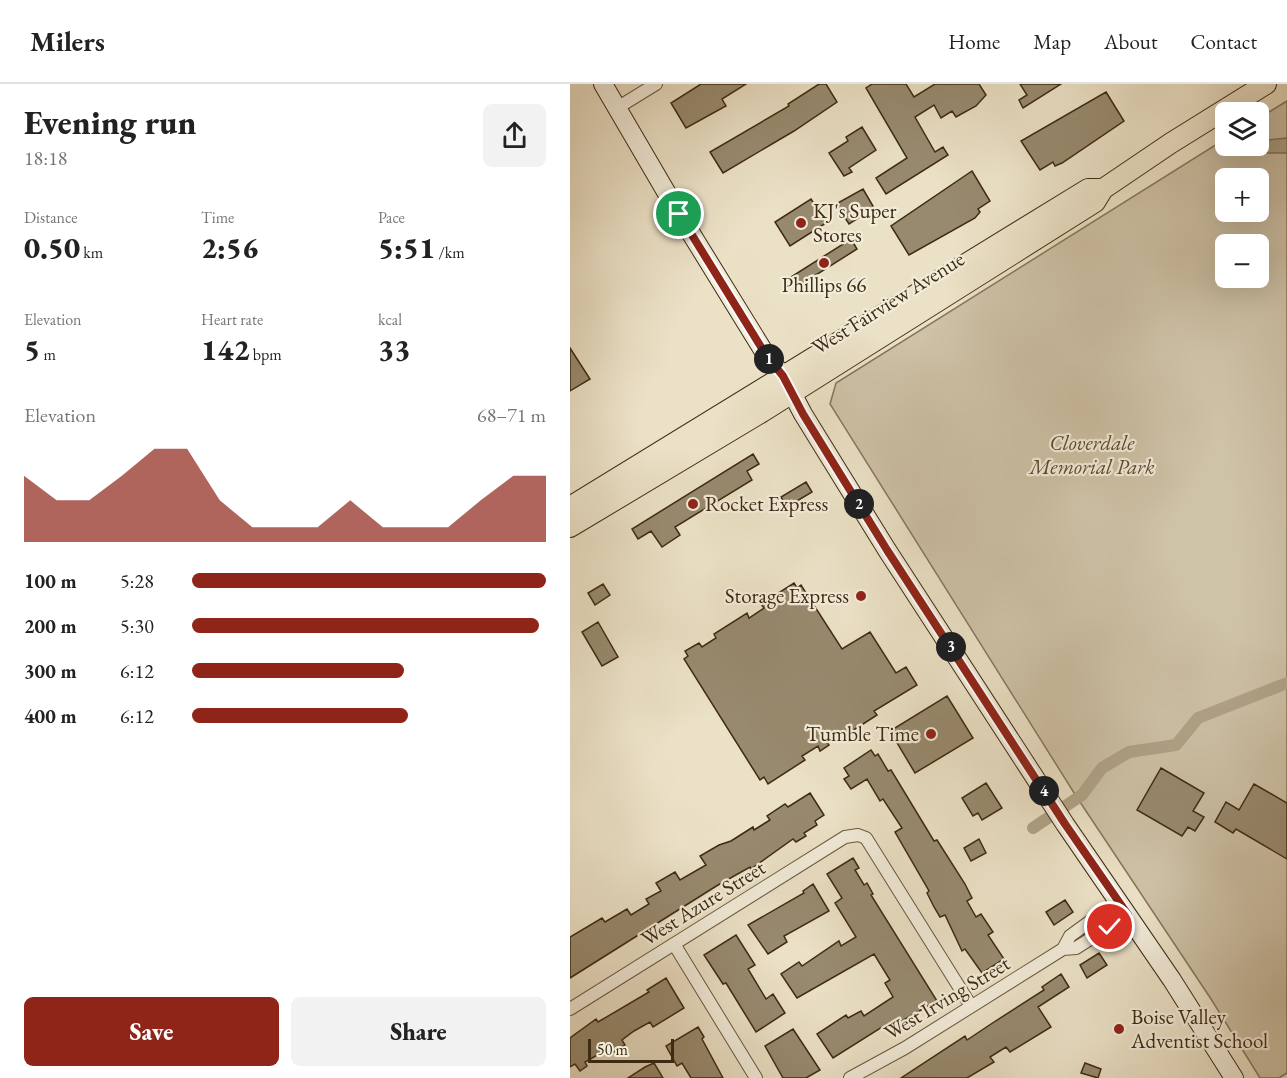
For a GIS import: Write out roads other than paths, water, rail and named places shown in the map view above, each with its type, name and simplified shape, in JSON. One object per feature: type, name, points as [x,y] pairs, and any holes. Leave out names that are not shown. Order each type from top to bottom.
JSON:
[{"type":"main road","points":[[603,84],[729,296],[787,385],[887,550],[1234,1078]]},
{"type":"main road","name":"West Fairview Avenue","points":[[570,527],[1088,189],[1103,189],[1171,143],[1266,84]]},
{"type":"main road","name":"West Fairview Avenue","points":[[570,507],[787,385]]},
{"type":"street","points":[[617,108],[656,84]]},
{"type":"street","name":"West Azure Street","points":[[570,1009],[845,837],[858,835],[866,838],[971,1006]]},
{"type":"street","name":"West Irving Street","points":[[850,1078],[1063,949],[1076,948],[1123,908]]},
{"type":"street","points":[[674,944],[756,1078]]},
{"type":"waterway","points":[[1033,828],[1082,795],[1102,768],[1129,752],[1176,745],[1198,718],[1287,683]]},
{"type":"place","name":"KJ's Super Stores","points":[[801,223]]},
{"type":"place","name":"Phillips 66","points":[[824,263]]},
{"type":"place","name":"Rocket Express","points":[[693,504]]},
{"type":"place","name":"Storage Express","points":[[861,596]]},
{"type":"place","name":"Tumble Time","points":[[931,734]]},
{"type":"place","name":"Boise Valley Adventist School","points":[[1119,1029]]},
{"type":"park label","name":"Cloverdale Memorial Park","points":[[1092,455]]}]
